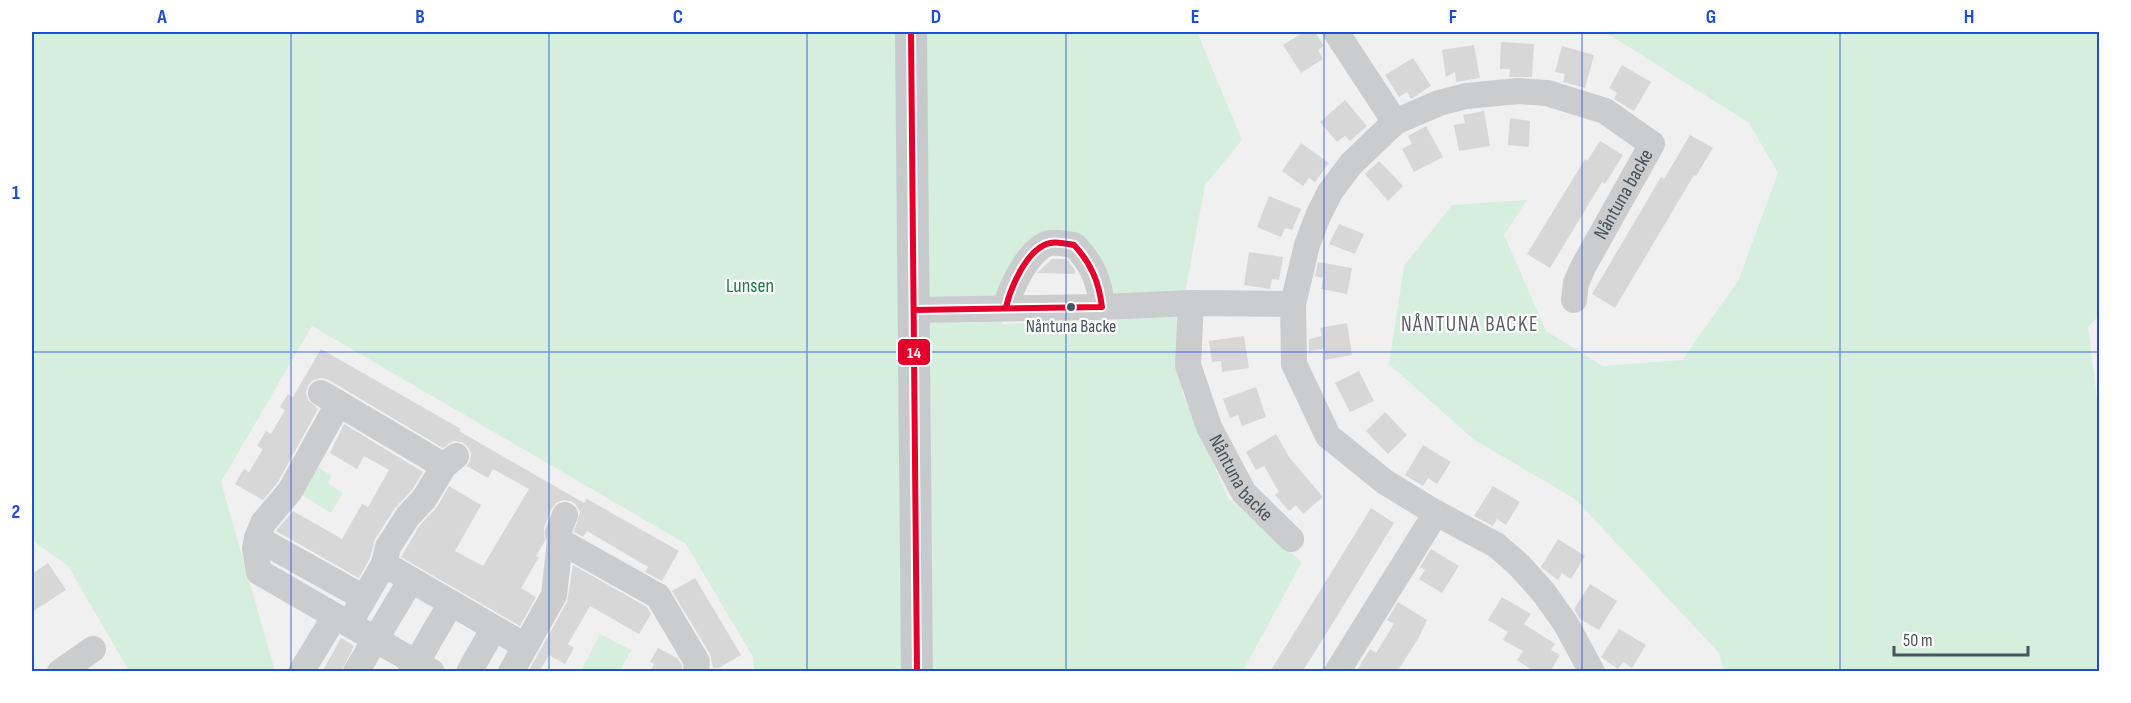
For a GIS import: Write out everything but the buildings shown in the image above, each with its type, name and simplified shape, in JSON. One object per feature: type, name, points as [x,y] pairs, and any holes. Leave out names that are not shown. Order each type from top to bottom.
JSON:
[{"type":"main road","points":[[911,32],[917,672]]},
{"type":"street","points":[[1336,32],[1395,122]]},
{"type":"street","name":"Nåntuna backe","points":[[1574,300],[1576,283],[1583,267],[1652,144],[1605,111],[1547,93],[1518,91],[1448,100],[1395,122],[1351,164],[1330,192],[1307,245],[1293,304],[1294,364],[1328,436],[1385,482],[1496,545],[1519,565],[1566,624],[1592,672]]},
{"type":"street","points":[[1006,308],[1010,291],[1036,250],[1051,243],[1074,244],[1087,257],[1101,291],[1102,307]]},
{"type":"street","points":[[914,310],[1191,303],[1293,304]]},
{"type":"street","name":"Nåntuna backe","points":[[1191,303],[1188,365],[1209,427],[1244,493],[1291,539]]},
{"type":"street","points":[[301,672],[334,615],[364,598],[384,564],[388,547],[408,516],[424,499],[450,461],[329,399],[290,491],[263,523],[256,538],[255,549],[260,572],[334,615],[376,639],[420,668],[451,603]]},
{"type":"street","points":[[1337,672],[1436,513]]},
{"type":"street","points":[[511,672],[554,596],[560,541],[558,532],[565,515]]},
{"type":"street","points":[[256,538],[364,598]]},
{"type":"street","points":[[560,541],[657,596],[697,662],[696,672]]},
{"type":"street","points":[[384,564],[525,646]]},
{"type":"street","points":[[356,672],[405,590]]},
{"type":"street","points":[[469,672],[494,628]]},
{"type":"street","points":[[60,672],[93,649]]},
{"type":"green space","name":"Lunsen","points":[[32,32],[1197,32],[1242,140],[1205,185],[1178,331],[1182,392],[1228,498],[1302,562],[1243,671],[754,671],[753,657],[686,544],[312,326],[221,482],[275,671],[129,671],[68,566],[32,540]],"holes":[[[1048,231],[1105,279],[1118,323],[1002,324],[1009,276]]]},
{"type":"green space","points":[[1605,32],[2099,32],[2100,315],[2088,327],[2100,421],[2099,671],[1724,671],[1719,653],[1575,499],[1473,439],[1389,364],[1404,266],[1452,205],[1527,200],[1504,235],[1546,331],[1603,366],[1682,360],[1738,281],[1778,173],[1749,123]]},
{"type":"green space","points":[[316,466],[332,476],[328,483],[343,493],[331,513],[299,493]]},
{"type":"green space","points":[[600,634],[631,650],[620,671],[581,671]]},
{"type":"transit line","name":"14","points":[[911,32],[917,672]]},
{"type":"transit line","name":"14","points":[[1006,307],[1016,279],[1027,260],[1042,246],[1056,242],[1074,245],[1090,266],[1099,289],[1102,307]]},
{"type":"transit line","name":"14","points":[[914,310],[1102,307]]},
{"type":"place","name":"Nåntuna Backe","points":[[1071,307]]},
{"type":"district","name":"NÅNTUNA BACKE","points":[[1470,324]]}]
